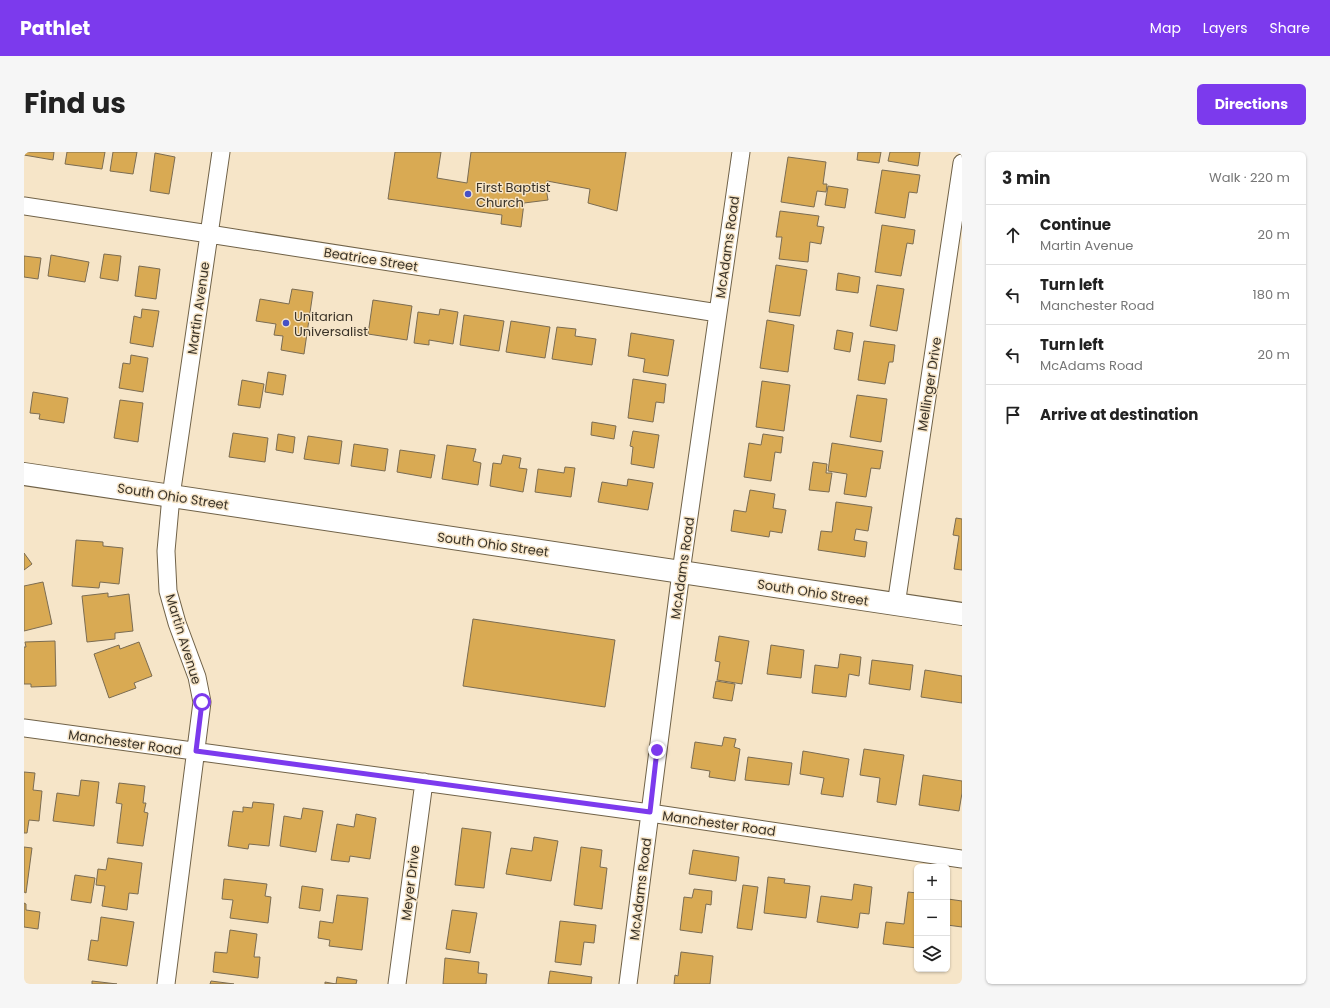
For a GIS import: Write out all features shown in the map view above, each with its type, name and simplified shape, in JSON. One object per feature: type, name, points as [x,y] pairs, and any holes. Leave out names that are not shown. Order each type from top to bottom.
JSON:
[{"type":"main road","name":"South Ohio Street","points":[[24,474],[962,614]]},
{"type":"street","name":"Martin Avenue","points":[[166,984],[202,702],[197,677],[177,623],[168,591],[166,551],[171,496],[221,152]]},
{"type":"street","name":"McAdams Road","points":[[628,984],[682,572],[741,152]]},
{"type":"street","name":"Mellinger Drive","points":[[896,605],[962,163]]},
{"type":"street","name":"Beatrice Street","points":[[24,206],[718,313]]},
{"type":"street","name":"Manchester Road","points":[[24,728],[650,812],[962,859]]},
{"type":"street","name":"Meyer Drive","points":[[397,984],[424,782]]},
{"type":"building","points":[[24,152],[54,152],[53,160],[24,155]]},
{"type":"building","points":[[67,152],[105,152],[102,169],[65,164]]},
{"type":"building","points":[[113,152],[137,152],[133,174],[110,171]]},
{"type":"building","name":"First Baptist Church","points":[[395,152],[441,152],[437,178],[467,183],[471,152],[626,152],[617,211],[588,203],[590,189],[547,181],[546,188],[548,200],[524,203],[521,227],[501,224],[502,215],[388,199]]},
{"type":"building","points":[[858,152],[881,152],[879,163],[857,160]]},
{"type":"building","points":[[890,152],[920,152],[918,166],[888,161]]},
{"type":"building","points":[[155,153],[175,157],[169,194],[150,191]]},
{"type":"building","points":[[788,157],[826,162],[823,184],[827,184],[826,192],[817,191],[814,207],[781,202]]},
{"type":"building","points":[[882,170],[920,175],[917,193],[909,192],[905,218],[875,213]]},
{"type":"building","points":[[828,186],[848,189],[845,208],[825,205]]},
{"type":"building","points":[[780,211],[819,216],[817,226],[824,227],[821,244],[810,242],[808,262],[779,259],[782,237],[776,237]]},
{"type":"building","points":[[882,225],[915,230],[913,244],[907,243],[901,276],[875,272]]},
{"type":"building","points":[[104,254],[121,256],[118,281],[100,278]]},
{"type":"building","points":[[51,255],[89,262],[85,282],[48,276]]},
{"type":"building","points":[[24,256],[41,258],[38,279],[24,277]]},
{"type":"building","points":[[776,265],[807,270],[800,316],[769,312]]},
{"type":"building","points":[[139,266],[160,269],[156,299],[135,296]]},
{"type":"building","points":[[838,273],[860,277],[858,293],[836,290]]},
{"type":"building","points":[[877,285],[904,289],[897,331],[870,326]]},
{"type":"building","points":[[292,289],[313,292],[304,354],[281,350],[283,336],[274,335],[276,324],[256,321],[260,299],[289,304]]},
{"type":"building","points":[[373,300],[412,306],[407,340],[368,334]]},
{"type":"building","points":[[142,309],[159,311],[153,347],[130,343],[134,316],[141,318]]},
{"type":"building","points":[[440,309],[458,312],[453,344],[429,340],[429,345],[414,343],[418,312],[439,315]]},
{"type":"building","points":[[464,315],[504,321],[499,351],[460,345]]},
{"type":"building","points":[[767,320],[794,325],[788,372],[760,368]]},
{"type":"building","points":[[511,321],[550,327],[545,358],[506,352]]},
{"type":"building","points":[[557,327],[576,329],[575,336],[596,339],[592,365],[552,359]]},
{"type":"building","points":[[837,330],[853,333],[850,352],[834,349]]},
{"type":"building","points":[[631,333],[674,340],[668,376],[643,372],[645,359],[628,356]]},
{"type":"building","points":[[864,341],[895,345],[893,362],[889,362],[885,384],[858,380]]},
{"type":"building","points":[[131,355],[148,358],[143,392],[119,388],[123,363],[130,364]]},
{"type":"building","points":[[268,372],[286,375],[283,395],[265,392]]},
{"type":"building","points":[[633,379],[666,384],[664,403],[656,402],[653,422],[628,418]]},
{"type":"building","points":[[242,380],[264,384],[260,408],[238,405]]},
{"type":"building","points":[[762,381],[790,385],[784,431],[756,427]]},
{"type":"building","points":[[33,392],[68,398],[64,423],[39,419],[40,414],[30,413]]},
{"type":"building","points":[[857,395],[887,399],[881,442],[850,437]]},
{"type":"building","points":[[120,400],[143,403],[138,442],[114,438]]},
{"type":"building","points":[[592,422],[616,426],[614,439],[591,435]]},
{"type":"building","points":[[633,431],[659,435],[654,468],[631,464],[633,447],[630,446]]},
{"type":"building","points":[[233,433],[268,438],[265,462],[229,457]]},
{"type":"building","points":[[278,434],[295,437],[293,453],[276,450]]},
{"type":"building","points":[[763,434],[783,437],[781,453],[775,452],[771,481],[744,477],[749,443],[761,445]]},
{"type":"building","points":[[308,436],[342,441],[339,464],[304,459]]},
{"type":"building","points":[[832,443],[883,451],[880,469],[871,468],[866,497],[844,494],[847,474],[828,471]]},
{"type":"building","points":[[354,444],[388,449],[385,471],[351,466]]},
{"type":"building","points":[[447,445],[476,449],[473,461],[481,463],[478,485],[442,479]]},
{"type":"building","points":[[400,450],[435,455],[431,478],[397,472]]},
{"type":"building","points":[[503,455],[521,458],[519,468],[527,469],[523,492],[490,486],[493,463],[501,464]]},
{"type":"building","points":[[813,462],[827,464],[826,473],[832,473],[829,492],[809,490]]},
{"type":"building","points":[[565,467],[575,468],[571,497],[535,492],[538,469],[564,473]]},
{"type":"building","points":[[628,479],[653,483],[648,510],[598,502],[602,482],[627,486]]},
{"type":"building","points":[[750,490],[775,494],[773,508],[786,510],[782,533],[770,531],[769,537],[731,531],[734,510],[746,512]]},
{"type":"building","points":[[836,502],[872,507],[868,531],[856,529],[854,540],[867,542],[865,557],[818,550],[821,531],[832,532]]},
{"type":"building","points":[[956,518],[962,519],[962,570],[954,569],[959,536],[953,535]]},
{"type":"building","points":[[76,540],[103,542],[103,546],[123,548],[119,584],[100,582],[99,588],[72,586]]},
{"type":"building","points":[[24,553],[32,564],[24,570]]},
{"type":"building","points":[[43,582],[52,624],[24,631],[24,586]]},
{"type":"building","points":[[108,593],[108,597],[129,594],[133,631],[115,633],[115,639],[87,642],[82,596]]},
{"type":"building","points":[[473,619],[615,640],[605,707],[463,686]]},
{"type":"building","points":[[719,636],[749,641],[742,684],[717,680],[720,662],[715,661]]},
{"type":"building","points":[[55,641],[56,686],[31,687],[31,684],[24,684],[25,642]]},
{"type":"building","points":[[139,642],[152,676],[134,683],[136,688],[109,698],[94,654],[119,645],[120,649]]},
{"type":"building","points":[[771,645],[804,650],[801,678],[767,674]]},
{"type":"building","points":[[840,654],[861,657],[859,676],[849,674],[846,697],[812,693],[815,665],[838,668]]},
{"type":"building","points":[[872,660],[913,665],[910,690],[869,684]]},
{"type":"building","points":[[925,670],[962,676],[962,703],[921,697]]},
{"type":"building","points":[[716,681],[735,684],[732,701],[713,698]]},
{"type":"building","points":[[724,737],[736,739],[734,747],[740,749],[735,781],[709,777],[710,771],[691,768],[695,742],[722,746]]},
{"type":"building","points":[[864,749],[904,755],[896,805],[877,802],[880,778],[860,775]]},
{"type":"building","points":[[803,751],[849,759],[843,797],[821,794],[824,778],[800,774]]},
{"type":"building","points":[[748,757],[792,763],[789,785],[745,780]]},
{"type":"building","points":[[24,772],[35,773],[33,790],[42,791],[39,821],[29,820],[27,833],[24,833]]},
{"type":"building","points":[[923,775],[962,781],[959,811],[919,805]]},
{"type":"building","points":[[81,780],[99,782],[94,826],[53,821],[57,793],[79,796]]},
{"type":"building","points":[[119,783],[145,786],[143,803],[146,803],[144,812],[148,813],[143,846],[117,843],[122,804],[116,803]]},
{"type":"building","points":[[253,802],[274,804],[269,846],[249,844],[248,849],[228,846],[233,811],[243,812],[243,807],[252,808]]},
{"type":"building","points":[[303,808],[323,811],[316,852],[280,846],[284,816],[301,819]]},
{"type":"building","points":[[356,814],[376,818],[370,859],[350,856],[349,862],[331,860],[337,824],[354,827]]},
{"type":"building","points":[[462,828],[491,832],[484,888],[455,885]]},
{"type":"building","points":[[534,837],[558,841],[551,881],[506,874],[511,848],[532,851]]},
{"type":"building","points":[[24,847],[32,848],[26,893],[24,892]]},
{"type":"building","points":[[581,847],[602,850],[600,867],[607,868],[602,909],[574,905]]},
{"type":"building","points":[[693,850],[739,857],[736,881],[689,874]]},
{"type":"building","points":[[108,858],[142,863],[138,894],[129,893],[127,910],[102,906],[105,886],[96,885],[98,869],[106,870]]},
{"type":"building","points":[[75,875],[95,878],[91,903],[71,900]]},
{"type":"building","points":[[768,877],[785,879],[784,883],[810,886],[806,918],[764,913]]},
{"type":"building","points":[[224,879],[267,884],[265,896],[271,897],[268,923],[230,918],[233,900],[222,899]]},
{"type":"building","points":[[854,884],[872,887],[869,914],[860,913],[858,928],[817,922],[821,896],[852,900]]},
{"type":"building","points":[[743,885],[758,887],[752,930],[737,928]]},
{"type":"building","points":[[302,886],[323,889],[320,911],[299,908]]},
{"type":"building","points":[[694,889],[712,891],[711,905],[706,904],[702,933],[680,930],[684,897],[692,898]]},
{"type":"building","points":[[908,892],[914,893],[914,948],[883,944],[886,922],[904,924]]},
{"type":"building","points":[[337,895],[368,898],[362,950],[329,946],[330,940],[318,938],[320,921],[333,923]]},
{"type":"building","points":[[950,899],[962,901],[962,927],[950,925]]},
{"type":"building","points":[[24,903],[26,904],[26,910],[40,912],[38,929],[24,927]]},
{"type":"building","points":[[452,910],[477,913],[470,953],[446,949]]},
{"type":"building","points":[[101,917],[134,922],[127,966],[88,960],[91,940],[98,941]]},
{"type":"building","points":[[560,921],[596,925],[594,943],[584,942],[581,965],[555,962]]},
{"type":"building","points":[[230,930],[257,934],[254,957],[260,957],[258,978],[213,972],[215,952],[227,953]]},
{"type":"building","points":[[681,952],[713,956],[710,984],[674,984],[675,975],[678,976]]},
{"type":"building","points":[[445,958],[479,962],[478,973],[487,974],[486,984],[443,984]]},
{"type":"building","points":[[550,971],[592,977],[591,984],[548,984]]},
{"type":"building","points":[[337,977],[357,980],[356,984],[336,984]]},
{"type":"building","points":[[92,981],[117,984],[92,984]]},
{"type":"building","points":[[211,981],[234,984],[210,984]]},
{"type":"building","points":[[325,982],[336,984],[325,984]]},
{"type":"place","name":"First Baptist Church","points":[[468,194]]},
{"type":"place","name":"Unitarian Universalist","points":[[286,323]]},
{"type":"route","points":[[202,702],[196,751],[650,812],[657,750]]}]
